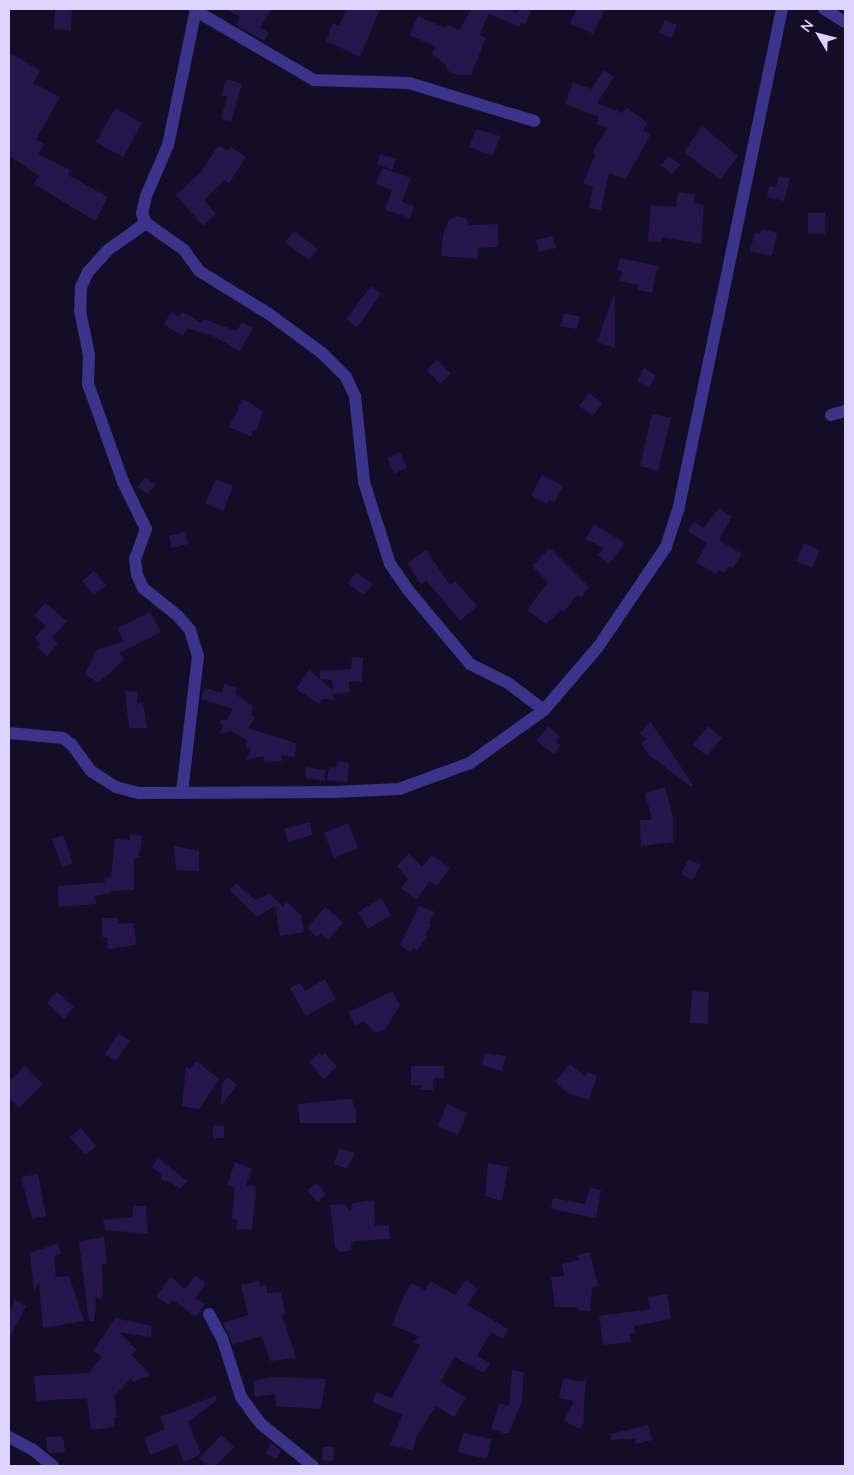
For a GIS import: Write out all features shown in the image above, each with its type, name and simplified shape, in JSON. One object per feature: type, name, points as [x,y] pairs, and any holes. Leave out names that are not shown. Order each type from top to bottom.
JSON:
[{"type":"street","points":[[9,733],[63,738],[72,745],[91,771],[116,787],[139,793],[399,789],[470,764],[544,710],[588,661],[666,547],[678,510],[782,9]]},
{"type":"street","points":[[824,9],[845,22]]},
{"type":"street","points":[[534,121],[409,83],[314,80],[196,10],[168,144],[146,196],[142,214],[146,223],[184,250],[199,271],[269,314],[322,353],[346,377],[355,396],[364,482],[390,564],[408,590],[470,664],[508,683],[544,710]]},
{"type":"street","points":[[146,223],[108,250],[88,272],[81,287],[80,311],[89,355],[88,384],[124,482],[146,529],[135,559],[137,575],[143,588],[178,616],[190,630],[198,656],[182,793]]},
{"type":"street","points":[[831,415],[845,411]]},
{"type":"street","points":[[209,1314],[222,1338],[241,1397],[260,1424],[313,1466]]},
{"type":"street","points":[[9,1437],[32,1449],[53,1466]]},
{"type":"building","points":[[55,9],[72,9],[71,30],[54,29]]},
{"type":"building","points":[[226,9],[272,9],[260,27],[269,33],[264,41],[236,25],[240,17]]},
{"type":"building","points":[[347,9],[380,9],[360,57],[326,41],[333,23],[339,26]]},
{"type":"building","points":[[471,9],[507,9],[517,13],[518,9],[532,9],[525,24],[521,23],[519,27],[489,14],[479,35],[486,38],[471,75],[458,75],[448,71],[445,64],[432,54],[436,47],[409,35],[418,16],[445,28],[447,25],[460,30]]},
{"type":"building","points":[[577,9],[605,9],[593,34],[570,23]]},
{"type":"building","points":[[665,20],[677,25],[671,38],[659,33]]},
{"type":"building","points":[[9,53],[40,70],[33,83],[60,97],[36,139],[44,144],[38,154],[70,170],[68,175],[108,197],[95,221],[34,184],[39,176],[9,156]]},
{"type":"building","points":[[604,70],[614,77],[597,103],[622,113],[627,108],[648,123],[643,130],[650,135],[626,179],[609,173],[601,210],[589,208],[593,187],[583,183],[595,155],[593,152],[607,128],[596,124],[599,117],[565,104],[573,82],[591,89]]},
{"type":"building","points":[[226,79],[242,84],[231,121],[221,119],[227,97],[222,95]]},
{"type":"building","points":[[115,108],[142,123],[123,157],[96,142]]},
{"type":"building","points":[[702,126],[738,156],[720,180],[684,152]]},
{"type":"building","points":[[476,129],[500,136],[493,156],[469,147]]},
{"type":"building","points":[[218,146],[229,150],[231,147],[246,157],[229,183],[225,180],[204,200],[216,214],[203,226],[176,195],[200,173]]},
{"type":"building","points":[[381,154],[396,159],[392,170],[377,164]]},
{"type":"building","points":[[669,156],[680,165],[672,174],[661,165]]},
{"type":"building","points":[[382,168],[411,178],[402,202],[414,206],[410,218],[385,210],[392,190],[376,184]]},
{"type":"building","points":[[779,176],[790,178],[784,201],[767,197],[769,186],[776,187]]},
{"type":"building","points":[[678,192],[695,194],[694,203],[704,205],[701,244],[661,237],[661,242],[648,241],[651,205],[676,207]]},
{"type":"building","points":[[808,213],[825,213],[825,234],[808,233]]},
{"type":"building","points":[[458,216],[467,219],[469,225],[498,224],[498,247],[478,248],[477,259],[441,256],[443,235],[449,220]]},
{"type":"building","points":[[761,229],[777,233],[772,256],[750,251],[755,232],[760,234]]},
{"type":"building","points":[[294,231],[318,249],[309,260],[285,242]]},
{"type":"building","points":[[552,236],[556,248],[539,252],[536,240]]},
{"type":"building","points":[[620,258],[658,266],[652,293],[638,290],[639,285],[620,281],[622,272],[617,270]]},
{"type":"building","points":[[371,286],[381,294],[357,327],[346,319]]},
{"type":"building","points":[[613,296],[615,296],[615,348],[597,342]]},
{"type":"building","points":[[171,312],[179,317],[182,312],[202,323],[203,319],[237,331],[242,322],[253,328],[240,351],[215,337],[187,328],[183,336],[164,325]]},
{"type":"building","points":[[564,313],[580,317],[577,329],[560,326]]},
{"type":"building","points":[[437,360],[451,373],[440,384],[427,370]]},
{"type":"building","points":[[644,368],[656,375],[649,388],[637,381]]},
{"type":"building","points":[[589,393],[602,403],[593,416],[579,406]]},
{"type":"building","points":[[243,399],[263,411],[257,430],[252,430],[252,437],[229,427]]},
{"type":"building","points":[[652,414],[671,418],[658,471],[640,466]]},
{"type":"building","points":[[400,452],[407,467],[394,474],[387,458]]},
{"type":"building","points":[[542,475],[563,486],[554,502],[549,500],[547,504],[531,495]]},
{"type":"building","points":[[145,477],[155,484],[148,494],[137,487]]},
{"type":"building","points":[[216,479],[233,486],[223,511],[205,503]]},
{"type":"building","points":[[719,508],[732,517],[719,540],[742,554],[733,568],[729,566],[725,573],[719,570],[716,574],[696,562],[707,544],[688,531],[694,522],[704,528]]},
{"type":"building","points":[[594,524],[625,543],[609,564],[598,555],[604,548],[586,539]]},
{"type":"building","points":[[185,532],[188,544],[172,548],[169,536]]},
{"type":"building","points":[[804,543],[820,550],[812,568],[796,561]]},
{"type":"building","points":[[550,548],[589,587],[581,598],[577,595],[564,612],[561,610],[546,624],[527,610],[548,582],[532,566]]},
{"type":"building","points":[[426,550],[450,585],[455,581],[477,606],[460,621],[426,580],[421,584],[408,563]]},
{"type":"building","points":[[94,571],[106,585],[94,595],[82,581]]},
{"type":"building","points":[[356,572],[373,584],[364,595],[348,583]]},
{"type":"building","points":[[45,603],[67,621],[52,638],[58,643],[47,656],[37,647],[40,645],[35,637],[46,626],[34,616]]},
{"type":"building","points":[[150,612],[161,632],[119,653],[124,660],[98,683],[85,674],[97,649],[124,642],[118,628]]},
{"type":"building","points":[[352,657],[363,658],[362,682],[349,681],[350,692],[333,694],[332,680],[320,679],[320,671],[351,669]]},
{"type":"building","points":[[309,670],[332,690],[334,700],[322,699],[319,704],[296,689]]},
{"type":"building","points":[[224,684],[237,688],[235,694],[253,706],[251,715],[255,718],[248,728],[296,743],[295,757],[282,755],[282,761],[265,762],[263,756],[246,760],[251,750],[246,746],[247,740],[231,731],[219,734],[223,726],[220,723],[222,719],[226,721],[233,709],[201,699],[205,688],[222,693]]},
{"type":"building","points":[[125,691],[138,692],[137,704],[143,703],[147,728],[129,728]]},
{"type":"building","points":[[650,721],[693,785],[691,787],[648,754],[641,743],[647,739],[640,734]]},
{"type":"building","points":[[548,726],[560,736],[556,741],[561,745],[554,754],[537,741]]},
{"type":"building","points":[[708,726],[722,738],[707,756],[693,745]]},
{"type":"building","points":[[337,761],[349,763],[347,782],[327,780],[329,767],[336,768]]},
{"type":"building","points":[[306,767],[326,770],[324,781],[305,778]]},
{"type":"building","points":[[665,787],[673,817],[673,842],[641,846],[640,820],[652,820],[645,793]]},
{"type":"building","points":[[310,822],[312,835],[288,842],[284,829]]},
{"type":"building","points":[[348,823],[358,848],[334,858],[324,833]]},
{"type":"building","points":[[130,834],[142,836],[139,858],[134,857],[134,890],[109,891],[110,893],[95,896],[96,904],[59,907],[58,886],[105,882],[104,878],[111,877],[115,839],[130,840]]},
{"type":"building","points":[[63,835],[73,863],[62,867],[52,839]]},
{"type":"building","points":[[174,846],[199,851],[199,871],[176,870]]},
{"type":"building","points":[[409,854],[422,867],[432,855],[450,868],[437,886],[430,881],[416,900],[401,888],[408,879],[397,866]]},
{"type":"building","points":[[689,859],[701,865],[692,880],[681,874]]},
{"type":"building","points":[[236,883],[255,900],[270,894],[283,907],[286,902],[301,915],[304,932],[280,936],[275,906],[257,917],[230,890]]},
{"type":"building","points":[[381,898],[391,915],[368,929],[358,912]]},
{"type":"building","points":[[419,906],[435,912],[425,935],[428,936],[417,950],[414,948],[410,952],[400,945]]},
{"type":"building","points":[[325,907],[343,922],[328,940],[320,934],[317,937],[307,928]]},
{"type":"building","points":[[102,918],[119,918],[118,924],[134,923],[136,945],[108,949],[107,937],[102,937]]},
{"type":"building","points":[[325,979],[336,999],[306,1016],[290,988],[300,983],[305,991]]},
{"type":"building","points":[[393,991],[400,1005],[384,1031],[375,1033],[364,1021],[355,1026],[349,1012]]},
{"type":"building","points":[[692,991],[709,992],[708,1024],[690,1023]]},
{"type":"building","points":[[57,992],[74,1007],[64,1019],[47,1003]]},
{"type":"building","points":[[118,1033],[130,1040],[116,1061],[105,1054]]},
{"type":"building","points":[[319,1053],[322,1056],[325,1053],[337,1066],[324,1079],[309,1062]]},
{"type":"building","points":[[485,1053],[506,1056],[502,1071],[482,1065]]},
{"type":"building","points":[[196,1061],[219,1079],[199,1109],[182,1106],[186,1066],[190,1069]]},
{"type":"building","points":[[570,1064],[585,1076],[587,1072],[597,1076],[589,1100],[568,1093],[555,1082]]},
{"type":"building","points":[[24,1066],[43,1084],[19,1108],[9,1098],[9,1082]]},
{"type":"building","points":[[411,1066],[444,1066],[444,1078],[433,1078],[433,1090],[420,1090],[421,1085],[411,1085]]},
{"type":"building","points":[[227,1077],[237,1085],[221,1106],[222,1084]]},
{"type":"building","points":[[351,1099],[357,1112],[356,1123],[300,1123],[298,1104]]},
{"type":"building","points":[[447,1104],[467,1113],[458,1135],[438,1126]]},
{"type":"building","points":[[213,1125],[224,1126],[224,1138],[213,1138]]},
{"type":"building","points":[[81,1128],[96,1146],[85,1155],[70,1137]]},
{"type":"building","points":[[339,1148],[355,1153],[347,1168],[334,1164]]},
{"type":"building","points":[[158,1158],[188,1181],[180,1189],[169,1181],[161,1180],[161,1174],[152,1167]]},
{"type":"building","points":[[235,1162],[252,1169],[246,1185],[256,1186],[252,1230],[236,1229],[237,1220],[232,1219],[235,1188],[227,1185]]},
{"type":"building","points":[[488,1163],[508,1167],[502,1201],[485,1196]]},
{"type":"building","points":[[38,1174],[46,1216],[32,1219],[21,1177]]},
{"type":"building","points":[[317,1183],[326,1194],[318,1202],[307,1190]]},
{"type":"building","points":[[590,1188],[601,1190],[596,1218],[551,1209],[553,1198],[585,1204]]},
{"type":"building","points":[[374,1200],[375,1226],[389,1225],[390,1239],[355,1241],[351,1244],[352,1250],[339,1252],[335,1247],[330,1205],[345,1204],[351,1212],[352,1203]]},
{"type":"building","points":[[133,1206],[146,1206],[148,1234],[105,1230],[103,1220],[133,1217]]},
{"type":"building","points":[[104,1237],[107,1264],[102,1264],[103,1299],[96,1298],[94,1321],[89,1321],[79,1241]]},
{"type":"building","points":[[58,1243],[61,1254],[54,1257],[56,1277],[69,1276],[84,1321],[43,1328],[39,1281],[34,1291],[30,1253]]},
{"type":"building","points":[[590,1252],[598,1286],[592,1288],[590,1311],[578,1310],[578,1307],[555,1307],[551,1277],[564,1276],[562,1264],[579,1260],[577,1255]]},
{"type":"building","points":[[195,1275],[206,1283],[195,1298],[205,1304],[196,1317],[173,1300],[169,1305],[156,1296],[171,1277],[185,1289]]},
{"type":"building","points":[[466,1280],[478,1289],[467,1305],[508,1329],[503,1339],[491,1332],[477,1356],[490,1363],[484,1373],[454,1357],[441,1382],[466,1398],[454,1417],[436,1406],[416,1437],[413,1450],[390,1445],[402,1415],[372,1402],[377,1392],[392,1398],[420,1345],[414,1342],[418,1336],[392,1325],[404,1295],[411,1283],[425,1290],[430,1281],[455,1295]]},
{"type":"building","points":[[259,1281],[260,1286],[267,1285],[267,1293],[281,1292],[285,1314],[282,1315],[296,1358],[270,1361],[262,1336],[233,1345],[223,1323],[248,1315],[241,1285]]},
{"type":"building","points":[[667,1294],[671,1319],[634,1326],[635,1333],[630,1334],[631,1342],[603,1345],[599,1316],[650,1309],[648,1297]]},
{"type":"building","points":[[15,1300],[26,1306],[9,1338],[9,1311]]},
{"type":"building","points":[[115,1318],[152,1326],[151,1337],[118,1332],[137,1350],[131,1355],[151,1375],[133,1382],[132,1378],[115,1395],[117,1417],[114,1417],[115,1427],[91,1430],[87,1398],[36,1401],[34,1376],[89,1373],[102,1356],[93,1351]]},
{"type":"building","points":[[512,1370],[524,1372],[522,1401],[509,1433],[503,1433],[491,1429],[499,1403],[509,1406]]},
{"type":"building","points":[[586,1375],[583,1423],[580,1429],[564,1421],[574,1401],[559,1398],[563,1378],[583,1382]]},
{"type":"building","points":[[273,1377],[326,1379],[321,1409],[276,1406],[275,1394],[255,1397],[253,1381]]},
{"type":"building","points":[[215,1396],[217,1400],[188,1422],[201,1454],[184,1462],[177,1444],[150,1455],[144,1438],[165,1429],[160,1417]]},
{"type":"building","points":[[648,1425],[652,1440],[636,1444],[635,1439],[611,1440],[610,1434]]},
{"type":"building","points":[[463,1433],[491,1439],[487,1459],[458,1452]]},
{"type":"building","points":[[221,1435],[234,1447],[215,1466],[208,1466],[199,1458]]},
{"type":"building","points":[[63,1436],[65,1452],[50,1453],[47,1450],[46,1437]]},
{"type":"building","points":[[271,1443],[281,1450],[277,1459],[266,1454]]},
{"type":"building","points":[[323,1447],[334,1447],[333,1461],[322,1460]]}]
